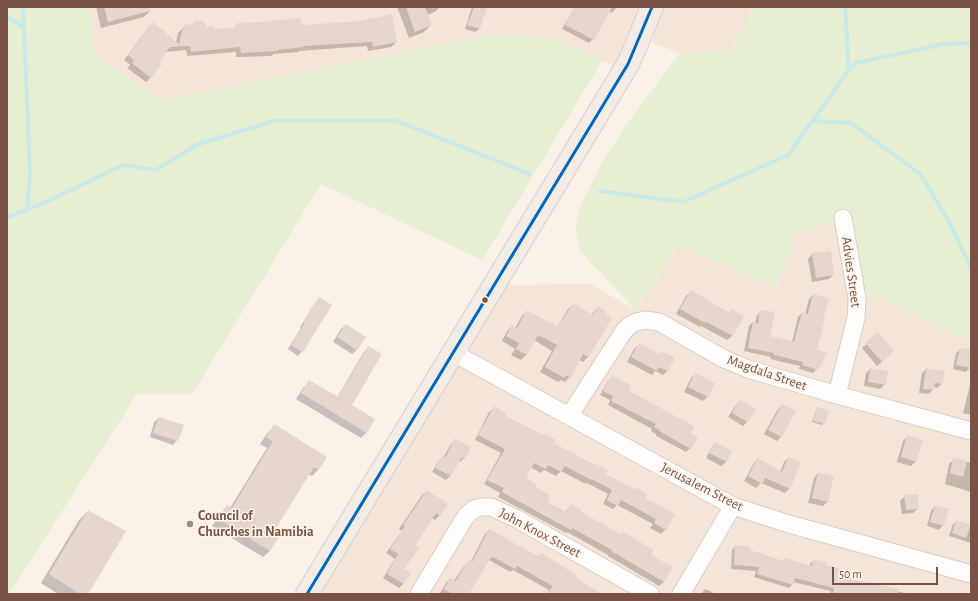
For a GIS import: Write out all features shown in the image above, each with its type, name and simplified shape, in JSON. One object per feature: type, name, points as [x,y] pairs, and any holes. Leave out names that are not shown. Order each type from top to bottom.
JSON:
[{"type":"main road","points":[[307,594],[452,352],[628,64],[652,7]]},
{"type":"street","name":"Advies Street","points":[[837,395],[856,318],[857,308],[857,298],[843,218]]},
{"type":"street","name":"Magdala Street","points":[[569,416],[624,331],[630,325],[645,320],[659,322],[724,359],[748,369],[837,395],[971,431]]},
{"type":"street","name":"Jerusalem Street","points":[[452,352],[733,506],[789,524],[971,574]]},
{"type":"street","points":[[681,594],[733,506]]},
{"type":"street","name":"John Knox Street","points":[[419,594],[466,516],[474,509],[491,507],[517,519],[650,594]]},
{"type":"shaded area","points":[[91,7],[652,7],[624,71],[550,36],[486,35],[161,100],[94,54]]},
{"type":"shaded area","points":[[661,7],[750,7],[750,19],[727,52],[680,53],[652,43]]},
{"type":"shaded area","points":[[843,218],[857,298],[881,298],[971,342],[971,567],[734,498],[463,348],[506,285],[591,284],[635,310],[678,246],[777,287],[796,234]]},
{"type":"shaded area","points":[[457,360],[733,515],[971,581],[971,594],[317,594]]},
{"type":"green space","points":[[7,7],[91,7],[94,54],[161,100],[486,35],[550,36],[602,61],[482,260],[321,184],[192,394],[137,394],[9,594],[7,594]]},
{"type":"green space","points":[[750,7],[971,7],[971,342],[881,298],[857,298],[843,218],[796,234],[777,287],[678,246],[635,310],[580,250],[576,232],[578,212],[602,162],[628,122],[680,53],[727,51],[750,19]]},
{"type":"building","points":[[104,7],[150,7],[150,11],[108,22]]},
{"type":"building","points":[[406,7],[425,7],[432,25],[415,32]]},
{"type":"building","points":[[474,7],[487,7],[480,29],[467,25]]},
{"type":"building","points":[[575,7],[612,7],[594,40],[565,25]]},
{"type":"building","points":[[392,14],[397,42],[373,47],[372,42],[304,46],[278,51],[241,53],[240,47],[191,52],[190,46],[170,47],[159,62],[162,64],[151,78],[132,63],[134,60],[128,55],[153,22],[179,44],[183,27],[186,24],[193,25],[194,21],[203,21],[207,27],[213,26],[214,29],[233,28],[237,23],[301,18],[302,25],[360,21]]},
{"type":"building","points":[[831,251],[834,275],[816,278],[812,253]]},
{"type":"building","points":[[691,290],[730,313],[732,309],[744,316],[733,336],[680,309]]},
{"type":"building","points":[[813,294],[829,298],[817,350],[827,353],[818,370],[802,365],[803,362],[774,355],[774,353],[748,348],[753,321],[758,324],[760,310],[775,312],[770,336],[794,342],[802,312],[808,314]]},
{"type":"building","points":[[319,297],[332,305],[303,352],[291,345]]},
{"type":"building","points":[[573,303],[593,315],[598,306],[607,312],[606,314],[612,318],[589,357],[583,354],[571,378],[566,375],[564,378],[545,367],[557,345],[538,335],[527,355],[516,349],[519,343],[506,336],[512,325],[517,328],[527,310],[558,327]]},
{"type":"building","points":[[346,324],[366,337],[357,350],[337,337]]},
{"type":"building","points":[[878,332],[894,351],[882,362],[865,343]]},
{"type":"building","points":[[639,343],[659,354],[661,351],[675,358],[668,372],[659,367],[657,371],[631,357]]},
{"type":"building","points":[[368,346],[382,354],[352,405],[375,419],[367,433],[301,393],[309,380],[338,397]]},
{"type":"building","points":[[960,348],[971,350],[971,368],[956,365]]},
{"type":"building","points":[[870,368],[888,371],[886,385],[868,382]]},
{"type":"building","points":[[926,368],[945,371],[943,384],[935,383],[934,390],[923,389]]},
{"type":"building","points":[[695,373],[715,383],[708,397],[688,387]]},
{"type":"building","points":[[612,375],[632,386],[629,391],[694,426],[691,433],[698,437],[691,449],[659,431],[660,430],[654,427],[656,424],[611,401],[613,396],[603,391]]},
{"type":"building","points":[[740,399],[756,409],[748,422],[732,413]]},
{"type":"building","points":[[782,404],[796,411],[782,437],[768,430]]},
{"type":"building","points":[[494,406],[507,414],[506,416],[556,440],[554,443],[593,464],[594,463],[608,470],[606,474],[634,489],[635,487],[647,494],[645,498],[675,514],[666,530],[654,523],[656,519],[621,500],[618,506],[607,500],[612,490],[565,466],[561,472],[548,465],[546,469],[534,463],[526,478],[537,485],[536,487],[550,495],[547,502],[566,512],[571,504],[582,510],[581,512],[621,534],[623,532],[654,550],[651,555],[673,567],[664,582],[611,551],[612,550],[572,528],[571,530],[502,492],[504,488],[487,480],[505,449],[478,435]]},
{"type":"building","points":[[817,407],[829,410],[825,424],[813,421]]},
{"type":"building","points":[[159,417],[184,425],[178,441],[153,433]]},
{"type":"building","points":[[274,424],[327,457],[319,470],[314,467],[273,533],[279,537],[270,551],[218,519],[227,505],[232,508],[273,441],[266,437]]},
{"type":"building","points":[[907,435],[923,440],[916,462],[901,457]]},
{"type":"building","points":[[455,438],[471,447],[465,459],[462,457],[451,476],[435,468],[442,456],[445,458]]},
{"type":"building","points":[[715,442],[732,451],[727,462],[709,453]]},
{"type":"building","points":[[788,457],[801,462],[790,489],[765,478],[762,484],[748,476],[758,458],[782,472]]},
{"type":"building","points":[[953,458],[967,461],[963,477],[950,473]]},
{"type":"building","points":[[818,472],[834,476],[828,502],[812,498]]},
{"type":"building","points":[[427,490],[448,504],[440,516],[436,513],[415,546],[419,548],[404,569],[411,573],[404,584],[387,574],[398,554],[390,549],[405,526],[403,525]]},
{"type":"building","points":[[918,494],[919,509],[906,510],[904,495]]},
{"type":"building","points":[[935,505],[949,509],[944,526],[930,522]]},
{"type":"building","points":[[88,510],[126,531],[88,594],[80,594],[49,574]]},
{"type":"building","points":[[956,520],[971,525],[966,538],[952,533]]},
{"type":"building","points":[[489,529],[539,557],[541,553],[578,576],[576,578],[602,594],[547,594],[553,586],[517,566],[515,569],[493,557],[491,557],[469,594],[452,594],[444,589],[450,578],[456,581],[468,560],[472,562]]},
{"type":"building","points":[[735,545],[750,547],[750,550],[784,561],[785,558],[812,566],[813,559],[827,562],[826,565],[850,571],[848,578],[898,589],[898,594],[833,594],[834,588],[795,578],[793,585],[757,574],[759,567],[734,565]]},
{"type":"waterway","points":[[23,7],[30,173],[27,210]]},
{"type":"waterway","points":[[600,191],[683,202],[788,155],[849,70],[845,7]]},
{"type":"waterway","points":[[7,16],[24,28]]},
{"type":"waterway","points":[[849,70],[856,63],[944,44],[971,43]]},
{"type":"waterway","points":[[7,217],[46,202],[123,165],[156,170],[196,145],[274,121],[397,121],[530,174]]},
{"type":"waterway","points":[[812,121],[851,123],[920,174],[947,218],[971,268]]},
{"type":"transit line","points":[[307,594],[628,64],[652,7]]},
{"type":"place","name":"Council of Churches in Namibia","points":[[190,524]]}]
